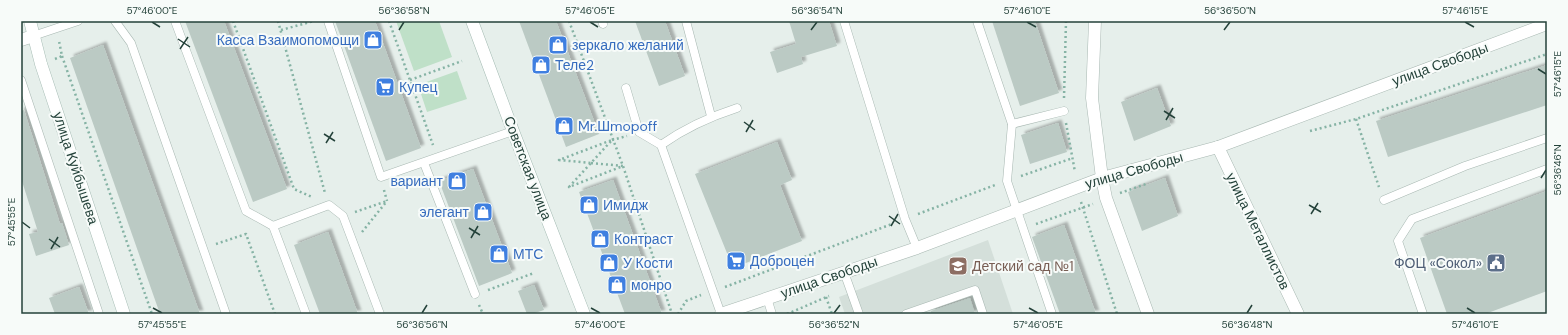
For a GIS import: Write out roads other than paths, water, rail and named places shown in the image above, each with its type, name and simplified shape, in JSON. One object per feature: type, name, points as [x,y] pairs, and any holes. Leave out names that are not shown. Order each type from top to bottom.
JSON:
[{"type":"street","name":"улица Куйбышева","points":[[30,21],[27,38],[124,314]]},
{"type":"street","name":"Советская улица","points":[[472,21],[584,314]]},
{"type":"street","points":[[1095,21],[1092,98],[1102,178],[1106,198],[1148,314]]},
{"type":"street","name":"улица Свободы","points":[[721,314],[917,248],[1016,209],[1102,178],[1218,147],[1547,24]]},
{"type":"street","name":"улица Металлистов","points":[[1218,147],[1298,314]]},
{"type":"lane","points":[[27,38],[78,21]]},
{"type":"lane","points":[[115,21],[131,43],[226,314]]},
{"type":"lane","points":[[175,21],[246,210],[273,226],[306,314]]},
{"type":"lane","points":[[328,21],[381,177],[513,131]]},
{"type":"lane","points":[[686,21],[711,116]]},
{"type":"lane","points":[[844,21],[905,219],[917,248]]},
{"type":"lane","points":[[977,21],[1012,124],[1007,181],[1052,314]]},
{"type":"lane","points":[[21,80],[99,314]]},
{"type":"lane","points":[[626,88],[639,132],[661,145],[721,314]]},
{"type":"lane","points":[[661,145],[680,132],[711,116],[737,108]]},
{"type":"lane","points":[[1012,124],[1064,111]]},
{"type":"lane","points":[[1384,200],[1465,166],[1547,138]]},
{"type":"lane","points":[[424,163],[475,294]]},
{"type":"lane","points":[[1423,314],[1398,241],[1412,219],[1547,169]]},
{"type":"lane","points":[[273,226],[329,205],[343,216],[380,314]]},
{"type":"lane","points":[[844,272],[859,314]]},
{"type":"lane","points":[[906,314],[975,290],[983,314]]},
{"type":"lane","points":[[767,298],[772,314]]},
{"type":"place","name":"Касса Взаимопомощи","points":[[373,40]]},
{"type":"place","name":"зеркало желаний","points":[[558,45]]},
{"type":"place","name":"Теле2","points":[[541,65]]},
{"type":"place","name":"Купец","points":[[385,87]]},
{"type":"place","name":"Mr.Шmopoff","points":[[564,126]]},
{"type":"place","name":"вариант","points":[[457,181]]},
{"type":"place","name":"Имидж","points":[[589,205]]},
{"type":"place","name":"элегант","points":[[483,212]]},
{"type":"place","name":"Контраст","points":[[600,239]]},
{"type":"place","name":"МТС","points":[[499,254]]},
{"type":"place","name":"Доброцен","points":[[736,261]]},
{"type":"place","name":"У Кости","points":[[609,263]]},
{"type":"place","name":"ФОЦ «Сокол»","points":[[1496,263]]},
{"type":"place","name":"Детский сад №1","points":[[958,266]]},
{"type":"place","name":"монро","points":[[617,285]]}]
